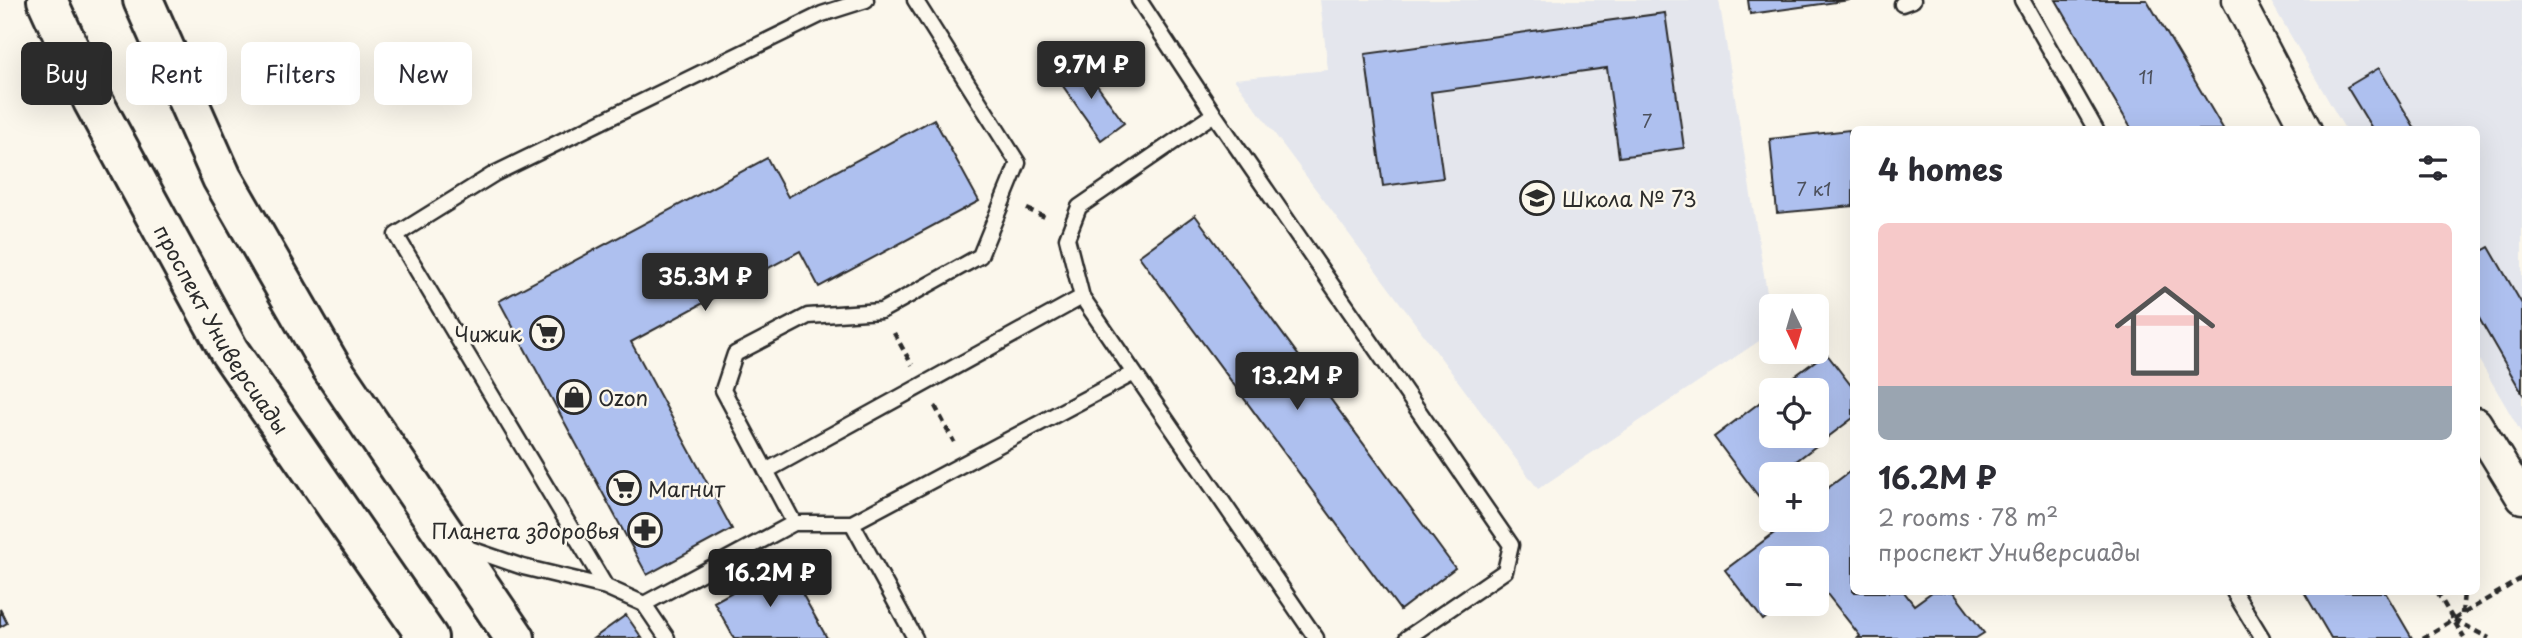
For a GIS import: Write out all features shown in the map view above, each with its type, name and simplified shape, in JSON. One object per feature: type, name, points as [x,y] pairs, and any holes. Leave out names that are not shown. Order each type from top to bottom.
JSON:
[{"type":"main road","name":"проспект Универсиады","points":[[47,0],[93,101],[229,351],[428,638]]},
{"type":"main road","points":[[143,0],[222,178],[331,367],[515,638]]},
{"type":"street","points":[[2238,0],[2304,126]]},
{"type":"street","points":[[2480,430],[2522,498]]},
{"type":"lane","points":[[606,587],[396,235],[494,174],[822,14],[866,0]]},
{"type":"lane","points":[[794,523],[723,390],[735,354],[808,317],[881,311],[980,256],[1018,163],[915,0]]},
{"type":"lane","points":[[1139,0],[1214,114],[1511,545],[1505,571],[1407,638]]},
{"type":"lane","points":[[2022,0],[2094,126]]},
{"type":"lane","points":[[1214,114],[1079,207],[1067,238],[1082,297],[1316,638]]},
{"type":"lane","points":[[766,471],[1082,297]]},
{"type":"lane","points":[[645,604],[794,523],[852,523],[1134,373]]},
{"type":"lane","points":[[852,523],[915,638]]},
{"type":"lane","points":[[449,541],[523,567],[606,587],[645,604],[667,638]]},
{"type":"lane","points":[[2236,595],[2262,638]]},
{"type":"path","points":[[1003,199],[1071,228]]},
{"type":"path","points":[[2423,638],[2522,578]]},
{"type":"path","points":[[2439,595],[2464,638]]},
{"type":"path","points":[[2462,614],[2464,595]]},
{"type":"path","points":[[2453,619],[2489,638]]},
{"type":"shaded area","name":"Школа № 73","points":[[1320,0],[1719,0],[1767,294],[1759,294],[1759,341],[1538,489],[1234,79],[1328,70]]},
{"type":"shaded area","points":[[2270,0],[2522,0],[2522,434],[2480,362],[2480,126],[2343,126]]},
{"type":"building","points":[[1748,0],[1850,0],[1750,14]]},
{"type":"building","points":[[2056,0],[2147,0],[2222,126],[2130,126]]},
{"type":"building","points":[[1665,13],[1684,148],[1619,157],[1607,68],[1431,92],[1443,178],[1383,186],[1365,54]]},
{"type":"building","points":[[1081,63],[1124,123],[1101,140],[1058,79]]},
{"type":"building","points":[[2379,68],[2414,126],[2371,126],[2347,87]]},
{"type":"building","points":[[934,119],[979,201],[819,287],[800,251],[631,342],[732,529],[647,575],[499,301],[767,158],[788,197]]},
{"type":"building","points":[[1849,130],[1850,206],[1777,213],[1770,139]]},
{"type":"building","points":[[1195,215],[1455,568],[1400,610],[1139,256]]},
{"type":"building","points":[[2489,247],[2522,304],[2522,393],[2480,320],[2480,252]]},
{"type":"building","points":[[1829,357],[1850,384],[1850,420],[1829,436],[1829,378],[1792,378],[1811,364],[1829,364]]},
{"type":"building","points":[[1759,403],[1759,448],[1813,448],[1795,462],[1759,462],[1759,497],[1714,437]]},
{"type":"building","points":[[1850,471],[1850,595],[1906,595],[1914,605],[1928,595],[1955,595],[1984,633],[1976,638],[1858,638],[1860,636],[1829,597],[1829,546],[1759,546],[1759,615],[1725,570],[1775,532],[1829,532],[1829,487]]},
{"type":"building","points":[[785,563],[827,638],[734,638],[714,602]]},
{"type":"building","points":[[2306,595],[2387,595],[2412,638],[2331,638]]},
{"type":"building","points":[[0,609],[7,623],[0,627]]},
{"type":"building","points":[[626,615],[642,638],[594,638]]},
{"type":"place","name":"Школа № 73","points":[[1537,198]]},
{"type":"place","name":"Чижик","points":[[547,333]]},
{"type":"place","name":"Ozon","points":[[574,397]]},
{"type":"place","name":"Магнит","points":[[624,488]]},
{"type":"place","name":"Планета здоровья","points":[[645,530]]}]
